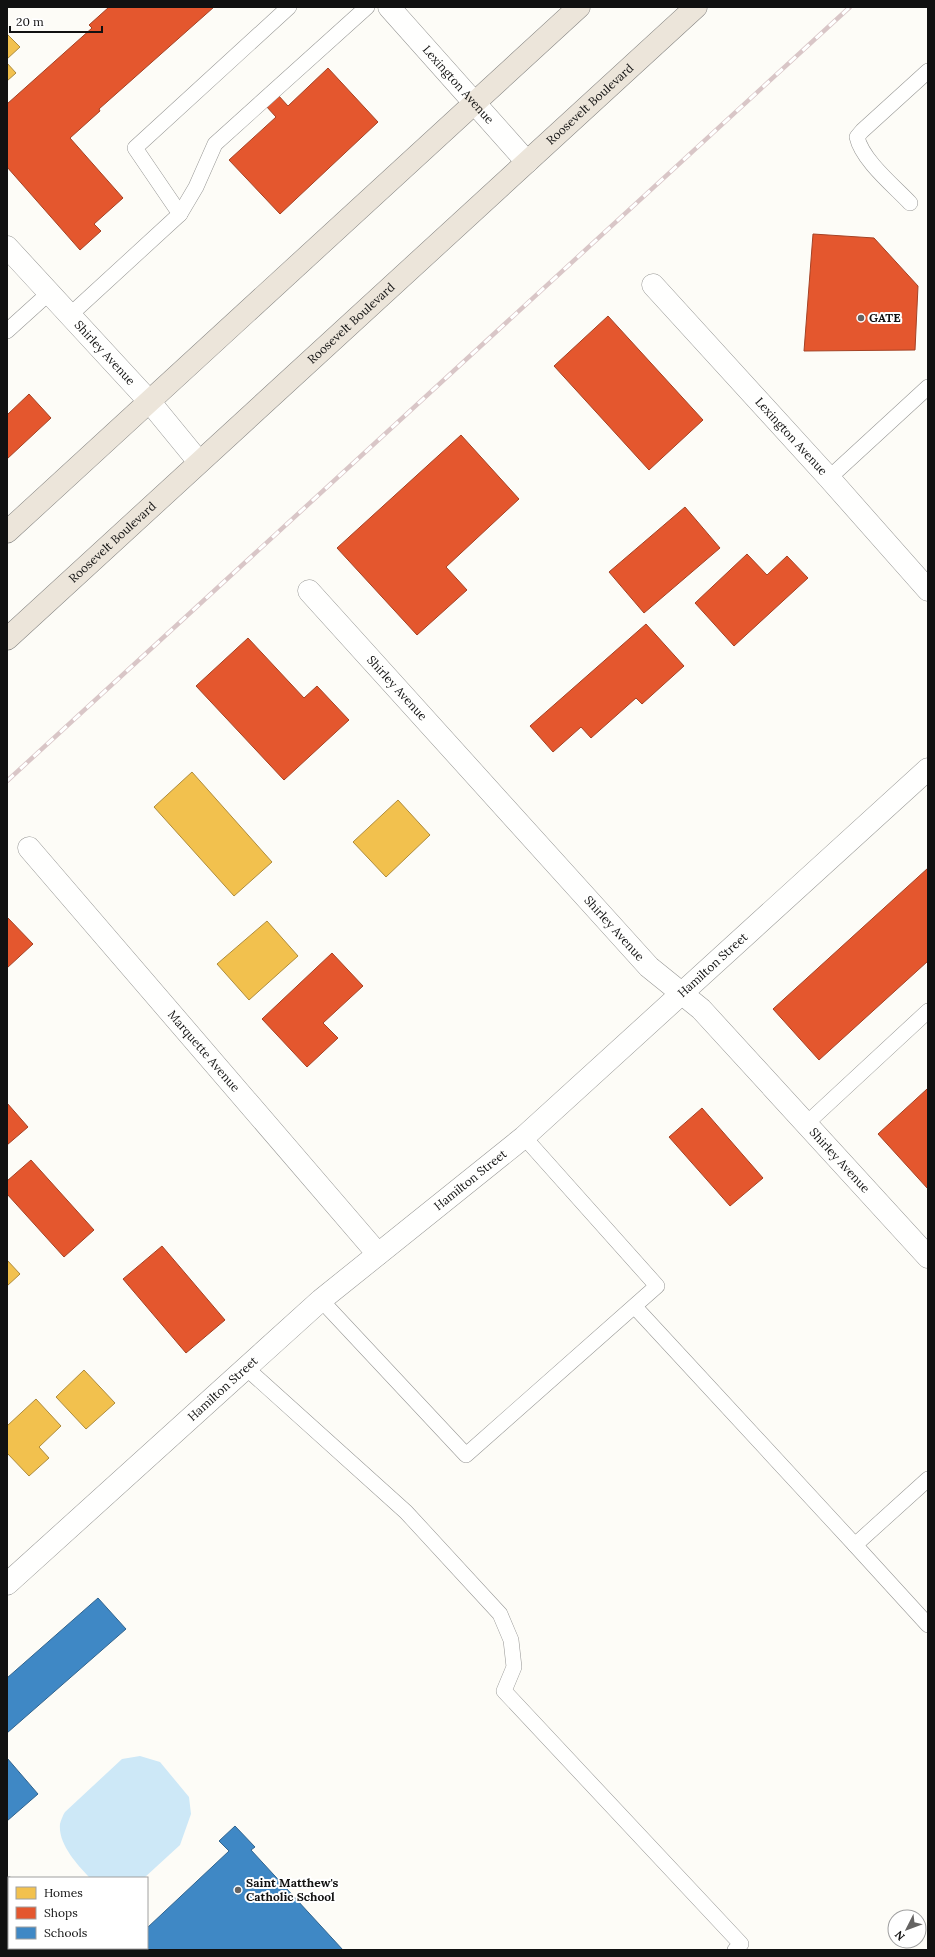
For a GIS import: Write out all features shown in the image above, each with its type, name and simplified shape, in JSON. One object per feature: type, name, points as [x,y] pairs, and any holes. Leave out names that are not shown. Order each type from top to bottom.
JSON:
[{"type":"highway","points":[[7,532],[579,7]]},
{"type":"highway","name":"Roosevelt Boulevard","points":[[7,639],[696,7]]},
{"type":"street","name":"Lexington Avenue","points":[[389,7],[527,162]]},
{"type":"street","name":"Shirley Avenue","points":[[7,247],[149,401],[199,462]]},
{"type":"street","name":"Lexington Avenue","points":[[653,285],[829,478],[928,590]]},
{"type":"street","name":"Shirley Avenue","points":[[309,591],[649,967],[701,1009],[928,1257]]},
{"type":"street","name":"Hamilton Street","points":[[7,1584],[245,1367],[321,1300],[524,1137],[928,769]]},
{"type":"street","name":"Marquette Avenue","points":[[29,848],[378,1254]]},
{"type":"lane","points":[[180,214],[135,148],[289,7]]},
{"type":"lane","points":[[70,315],[180,214],[196,187],[216,144],[367,7]]},
{"type":"lane","points":[[910,203],[867,157],[859,144],[857,137],[862,130],[928,71]]},
{"type":"lane","points":[[7,331],[49,293]]},
{"type":"lane","points":[[829,478],[928,387]]},
{"type":"lane","points":[[806,1124],[928,1011]]},
{"type":"lane","points":[[321,1300],[466,1455],[657,1286],[524,1137]]},
{"type":"lane","points":[[635,1307],[928,1625]]},
{"type":"lane","points":[[245,1367],[406,1512],[500,1614],[511,1640],[514,1667],[504,1691],[741,1944],[735,1950]]},
{"type":"lane","points":[[855,1546],[928,1479]]},
{"type":"water","points":[[140,1756],[160,1762],[189,1797],[191,1814],[180,1845],[145,1877],[89,1877],[74,1860],[65,1846],[60,1831],[60,1824],[65,1812],[122,1759]]},
{"type":"building: Homes","points":[[7,34],[20,47],[7,59]]},
{"type":"building: Homes","points":[[7,63],[16,73],[7,81]]},
{"type":"building: Homes","points":[[192,772],[272,862],[234,896],[154,807]]},
{"type":"building: Homes","points":[[398,800],[430,835],[386,877],[353,842]]},
{"type":"building: Homes","points":[[267,921],[298,956],[249,1000],[217,964]]},
{"type":"building: Homes","points":[[7,1260],[20,1274],[7,1286]]},
{"type":"building: Homes","points":[[84,1370],[115,1403],[86,1429],[56,1397]]},
{"type":"building: Homes","points":[[36,1399],[61,1426],[39,1447],[49,1458],[29,1476],[7,1453],[7,1426]]},
{"type":"building: Shops","points":[[109,7],[214,7],[99,109],[100,111],[70,138],[123,198],[94,224],[101,231],[80,250],[7,167],[7,104],[92,28],[89,25]]},
{"type":"building: Shops","points":[[328,68],[378,122],[280,214],[229,160],[276,117],[266,106],[278,95],[288,106]]},
{"type":"building: Shops","name":"GATE","points":[[813,234],[874,238],[918,286],[915,350],[804,351]]},
{"type":"building: Shops","points":[[608,316],[703,420],[649,470],[554,366]]},
{"type":"building: Shops","points":[[29,394],[51,418],[7,459],[7,415]]},
{"type":"building: Shops","points":[[461,435],[519,499],[446,567],[467,590],[417,635],[337,548]]},
{"type":"building: Shops","points":[[685,507],[720,548],[644,613],[609,572]]},
{"type":"building: Shops","points":[[747,554],[767,575],[787,556],[808,578],[734,646],[695,603]]},
{"type":"building: Shops","points":[[646,624],[684,666],[642,704],[636,698],[591,738],[581,727],[553,752],[530,726]]},
{"type":"building: Shops","points":[[248,638],[304,698],[317,686],[349,720],[284,780],[196,686]]},
{"type":"building: Shops","points":[[928,868],[928,961],[819,1060],[773,1009]]},
{"type":"building: Shops","points":[[7,917],[33,944],[7,968]]},
{"type":"building: Shops","points":[[332,953],[363,986],[323,1023],[338,1038],[307,1067],[262,1019]]},
{"type":"building: Shops","points":[[927,1089],[928,1091],[928,1189],[878,1134]]},
{"type":"building: Shops","points":[[7,1103],[28,1127],[7,1145]]},
{"type":"building: Shops","points":[[702,1108],[763,1178],[730,1206],[669,1137]]},
{"type":"building: Shops","points":[[31,1160],[94,1230],[64,1257],[7,1194],[7,1181]]},
{"type":"building: Shops","points":[[162,1246],[225,1320],[186,1353],[123,1279]]},
{"type":"building: Schools","points":[[98,1598],[126,1629],[7,1733],[7,1678]]},
{"type":"building: Schools","points":[[7,1758],[38,1794],[7,1821]]},
{"type":"building: Schools","name":"Saint Matthew's Catholic School","points":[[235,1826],[255,1847],[251,1850],[343,1950],[123,1950],[148,1949],[148,1927],[229,1851],[219,1841]]},
{"type":"railway","points":[[7,781],[850,7]]},
{"type":"place","name":"GATE","points":[[861,318]]},
{"type":"place","name":"Saint Matthew's Catholic School","points":[[238,1890]]}]
